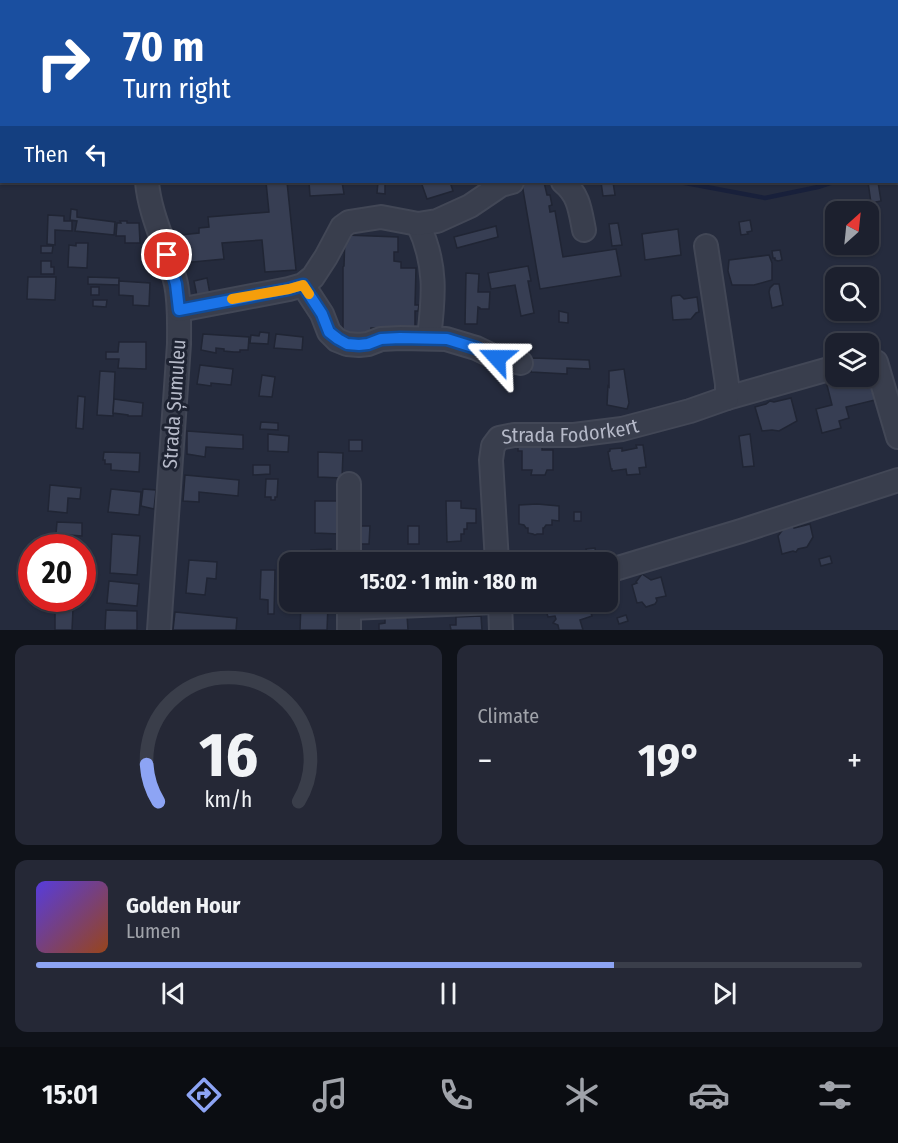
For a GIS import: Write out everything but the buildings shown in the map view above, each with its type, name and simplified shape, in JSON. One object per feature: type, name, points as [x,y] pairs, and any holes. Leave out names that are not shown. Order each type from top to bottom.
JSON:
[{"type":"street","name":"Strada Șumuleu","points":[[147,183],[153,213],[176,284],[179,310],[179,344],[159,630]]},
{"type":"street","points":[[179,310],[303,285],[313,277],[342,227],[349,222],[381,217],[418,224],[437,221],[470,206],[501,185],[508,183]]},
{"type":"street","points":[[564,183],[572,189],[579,203],[584,230]]},
{"type":"street","points":[[418,224],[426,241],[433,271],[433,307],[429,338]]},
{"type":"street","points":[[706,246],[727,384],[727,398]]},
{"type":"street","points":[[303,285],[322,314],[329,332],[347,344],[368,344],[381,339],[447,339],[476,348],[497,358],[521,363]]},
{"type":"street","name":"Strada Fodorkert","points":[[496,552],[491,460],[493,446],[499,438],[514,435],[574,435],[622,429],[825,370]]},
{"type":"street","points":[[879,372],[898,437]]},
{"type":"street","points":[[618,569],[898,480]]},
{"type":"street","points":[[349,484],[349,552]]},
{"type":"street","points":[[500,612],[501,630]]},
{"type":"waterway","points":[[685,183],[765,198],[830,183]]},
{"type":"slow traffic","points":[[232,299],[303,285],[309,294]]},
{"type":"route","points":[[167,255],[176,284],[179,310],[303,285],[322,314],[329,332],[347,344],[368,344],[381,339],[400,338],[447,339],[476,348],[497,358]]}]
